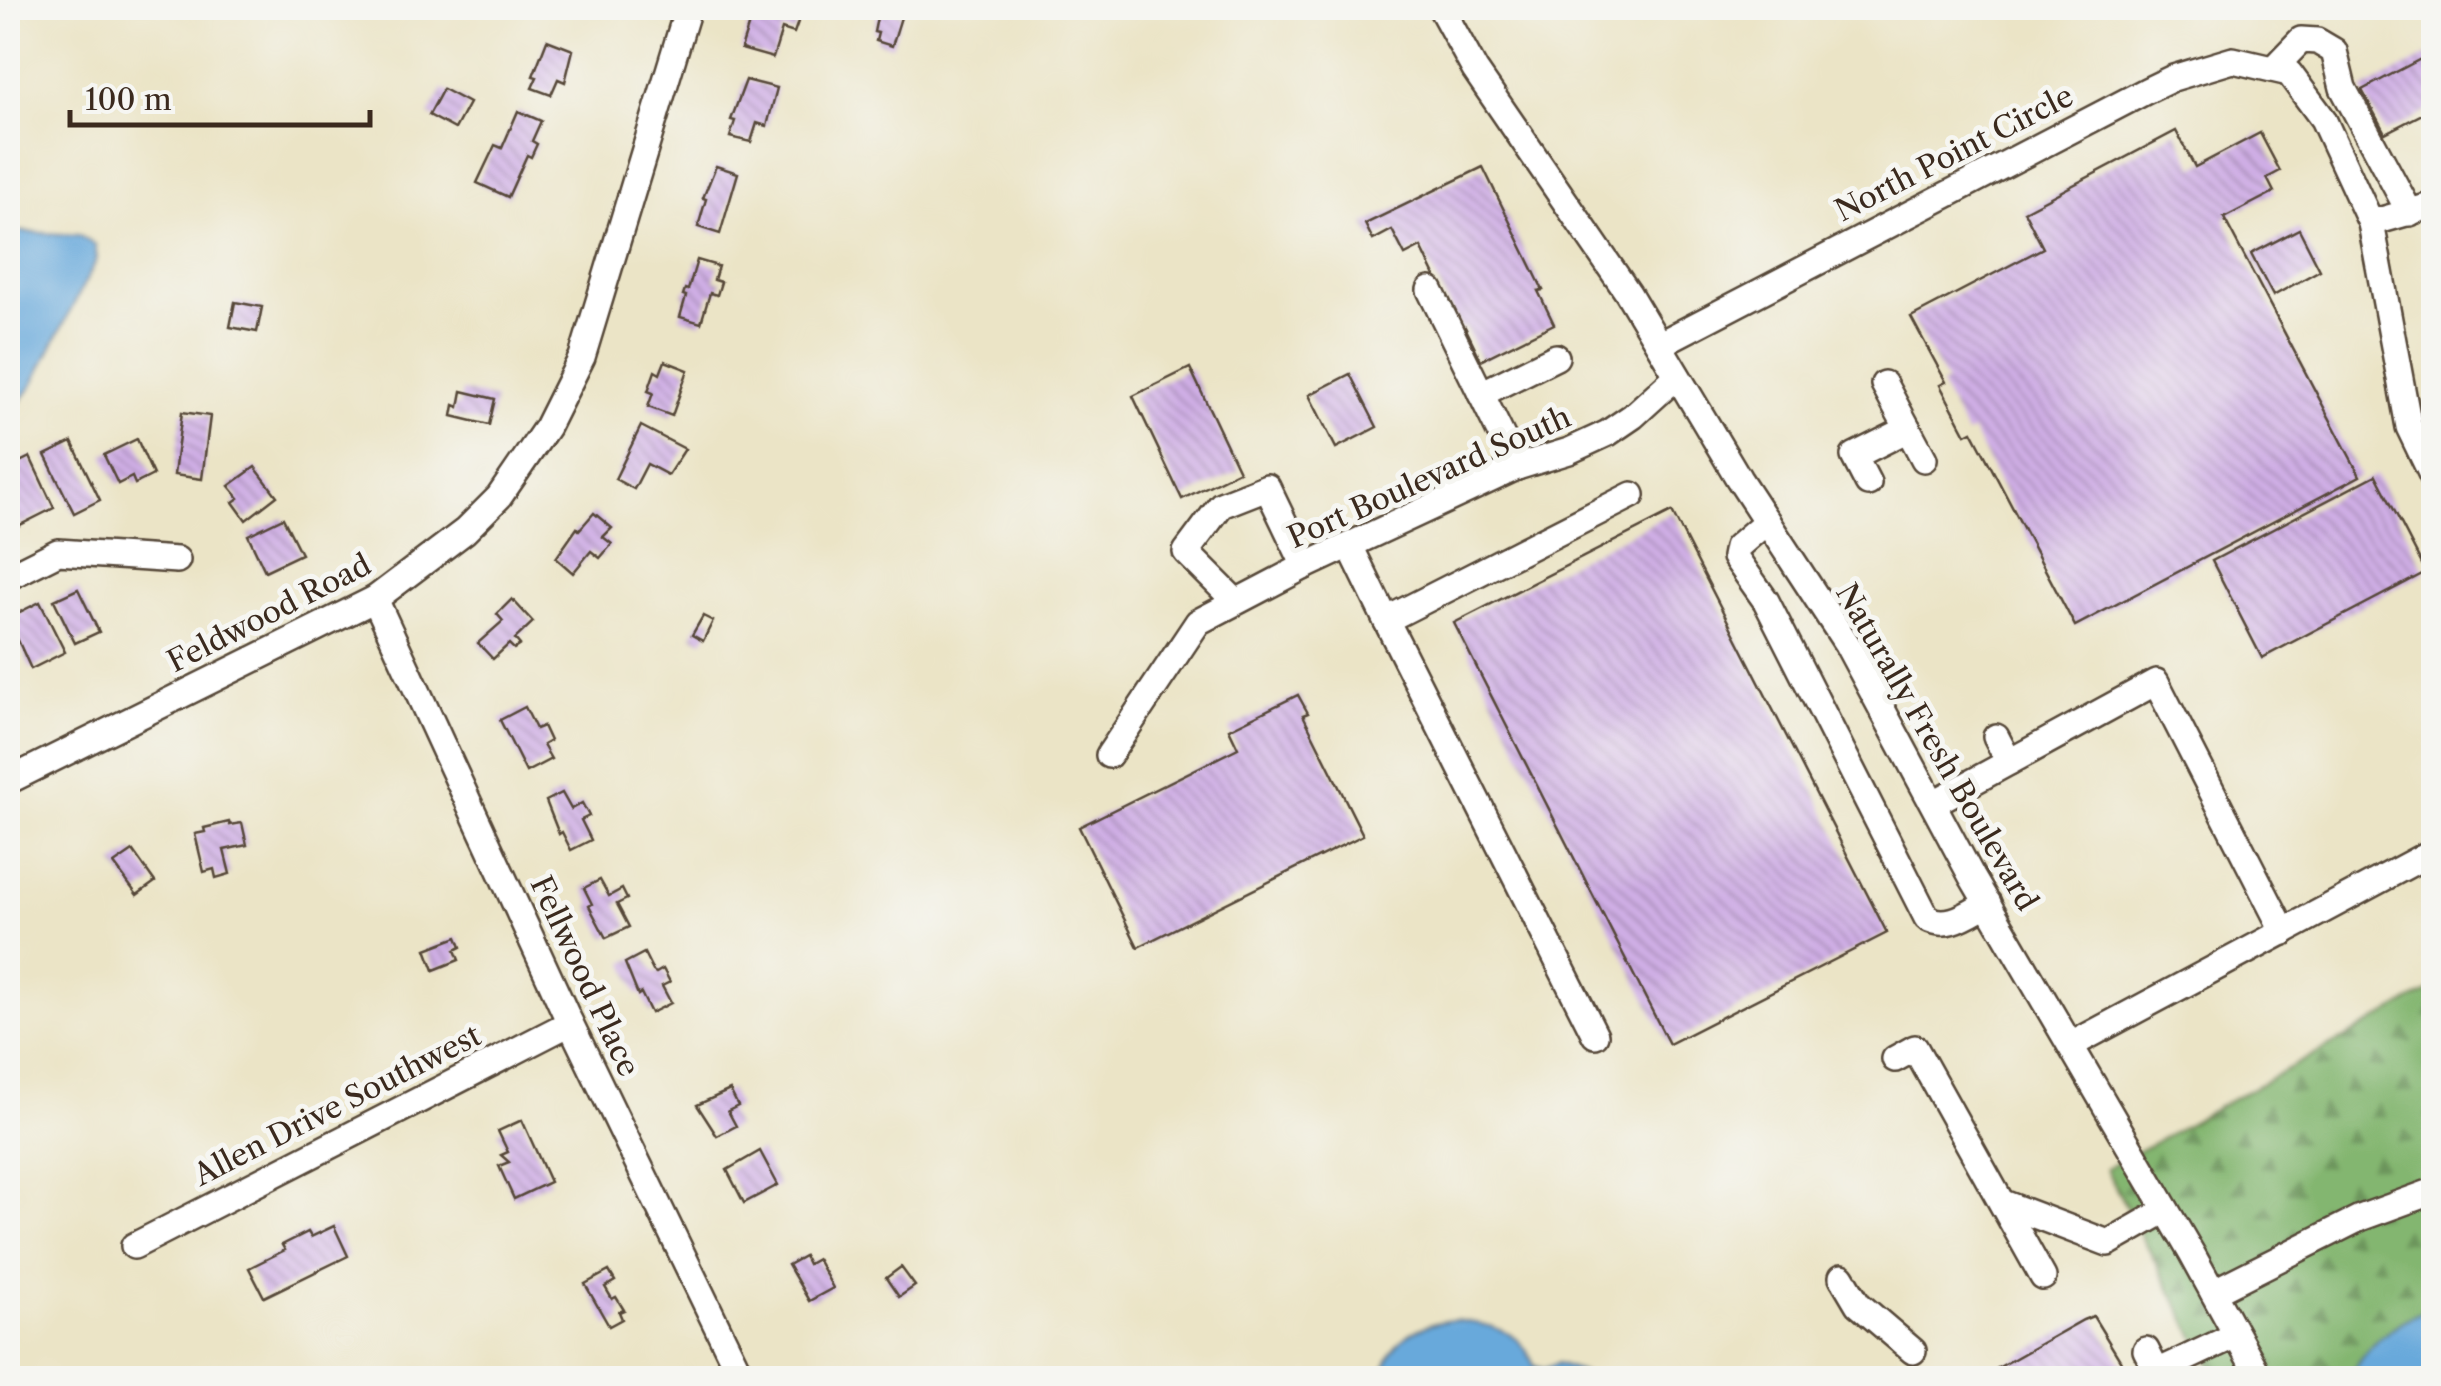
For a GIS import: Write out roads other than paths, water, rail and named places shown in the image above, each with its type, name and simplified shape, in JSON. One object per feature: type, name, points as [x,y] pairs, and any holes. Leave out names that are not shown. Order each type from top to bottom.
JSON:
[{"type":"street","name":"Feldwood Road","points":[[8,781],[375,599],[465,531],[499,498],[547,428],[582,357],[688,8]]},
{"type":"street","name":"Naturally Fresh Boulevard","points":[[1441,8],[1475,70],[1660,344],[1767,522],[1857,661],[1988,904],[2260,1378]]},
{"type":"street","points":[[2371,224],[2422,209],[2342,88],[2334,51],[2318,41],[2301,40],[2281,71],[2323,119],[2371,224],[2409,426],[2434,479]]},
{"type":"street","name":"North Point Circle","points":[[1660,344],[1768,299],[2173,78],[2232,60],[2281,71]]},
{"type":"street","points":[[1430,290],[1517,467]]},
{"type":"street","points":[[1482,394],[1556,358]]},
{"type":"street","name":"Port Boulevard South","points":[[1109,755],[1198,622],[1305,566],[1517,467],[1608,434],[1677,376]]},
{"type":"street","points":[[1884,384],[1924,459]]},
{"type":"street","points":[[1868,483],[1854,456],[1908,429]]},
{"type":"street","points":[[1235,601],[1186,552],[1221,505],[1267,487],[1305,566]]},
{"type":"street","points":[[1386,620],[1632,495]]},
{"type":"street","points":[[1767,522],[1736,546],[1734,557],[1766,602],[1927,918],[1937,924],[1954,921],[1988,904]]},
{"type":"street","points":[[1350,546],[1595,1035]]},
{"type":"street","points":[[8,577],[58,552],[177,560]]},
{"type":"street","name":"Fellwood Place","points":[[375,599],[570,1023],[742,1378]]},
{"type":"street","points":[[1934,803],[2156,682],[2284,932]]},
{"type":"street","points":[[1996,737],[2009,762]]},
{"type":"street","points":[[2071,1044],[2434,851]]},
{"type":"street","name":"Allen Drive Southwest","points":[[134,1246],[570,1023]]},
{"type":"street","points":[[1896,1059],[1915,1048],[2043,1277]]},
{"type":"street","points":[[2213,1292],[2360,1218],[2434,1191]]},
{"type":"street","points":[[2003,1203],[2108,1243],[2166,1210]]},
{"type":"street","points":[[1842,1276],[1858,1304],[1913,1351]]},
{"type":"street","points":[[2146,1350],[2157,1372],[2236,1335]]},
{"type":"water","points":[[8,231],[78,235],[95,245],[97,259],[30,389],[8,416]]},
{"type":"water","points":[[2433,1308],[2433,1378],[2351,1378],[2364,1355],[2384,1334]]},
{"type":"water","points":[[1456,1320],[1493,1327],[1513,1336],[1534,1366],[1544,1369],[1558,1363],[1597,1378],[1384,1378],[1398,1343],[1418,1329]]}]
